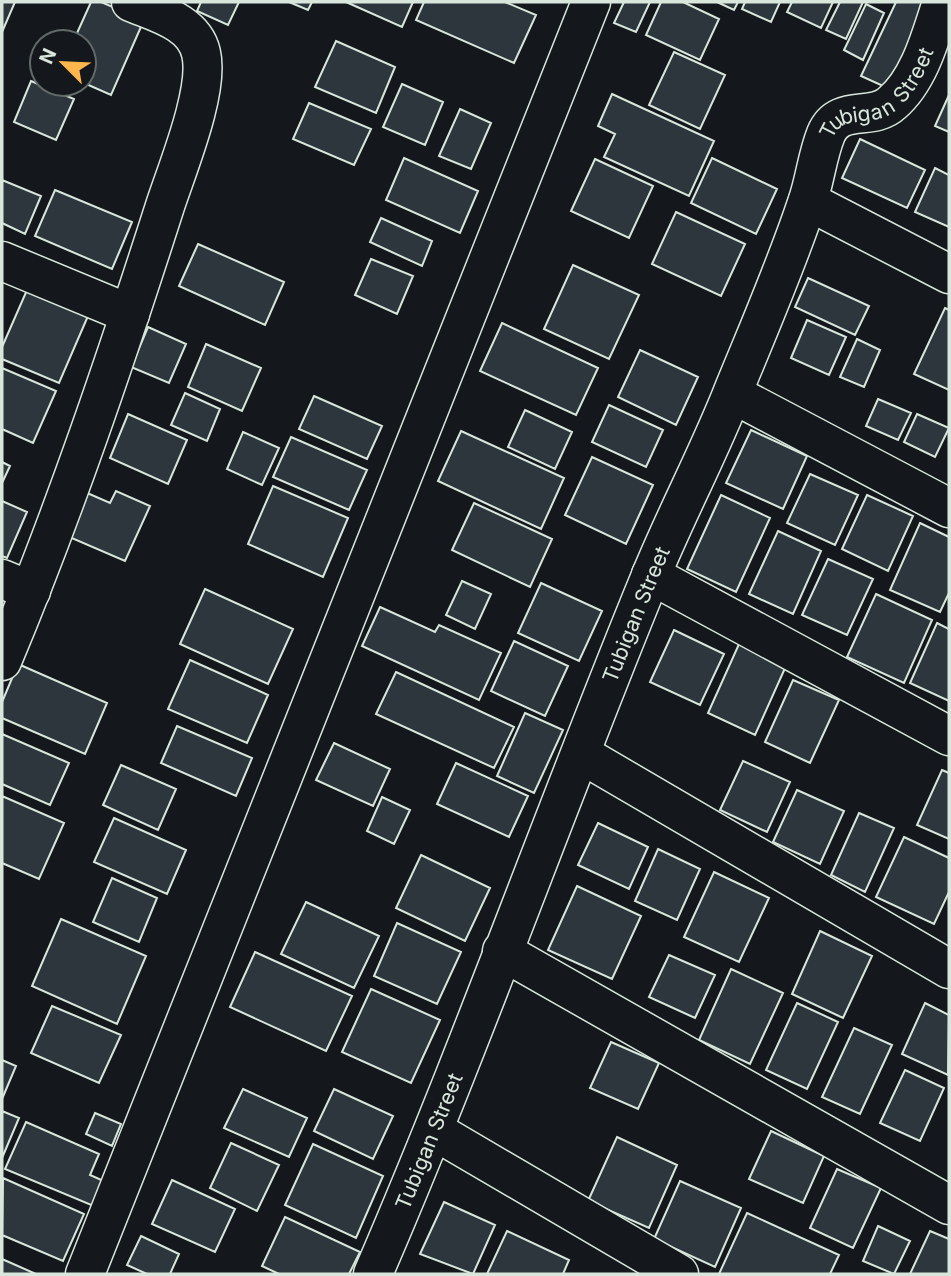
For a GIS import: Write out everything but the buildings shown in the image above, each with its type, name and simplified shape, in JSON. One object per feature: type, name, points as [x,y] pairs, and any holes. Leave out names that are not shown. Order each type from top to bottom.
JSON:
[{"type":"street","points":[[2,661],[16,585],[130,314],[194,121],[203,61],[194,36],[183,25],[131,2]]},
{"type":"street","points":[[85,1274],[591,2]]},
{"type":"street","name":"Tubigan Street","points":[[373,1274],[435,1131],[502,951],[651,575],[733,394],[808,201],[830,126],[841,116],[854,112],[878,112],[891,105],[938,51],[942,2]]},
{"type":"street","points":[[808,201],[949,274]]},
{"type":"street","points":[[2,261],[130,314]]},
{"type":"street","points":[[733,394],[949,508]]},
{"type":"street","points":[[651,575],[949,736]]},
{"type":"street","points":[[580,754],[949,969]]},
{"type":"street","points":[[502,951],[949,1205]]},
{"type":"street","points":[[435,1131],[679,1274]]}]
